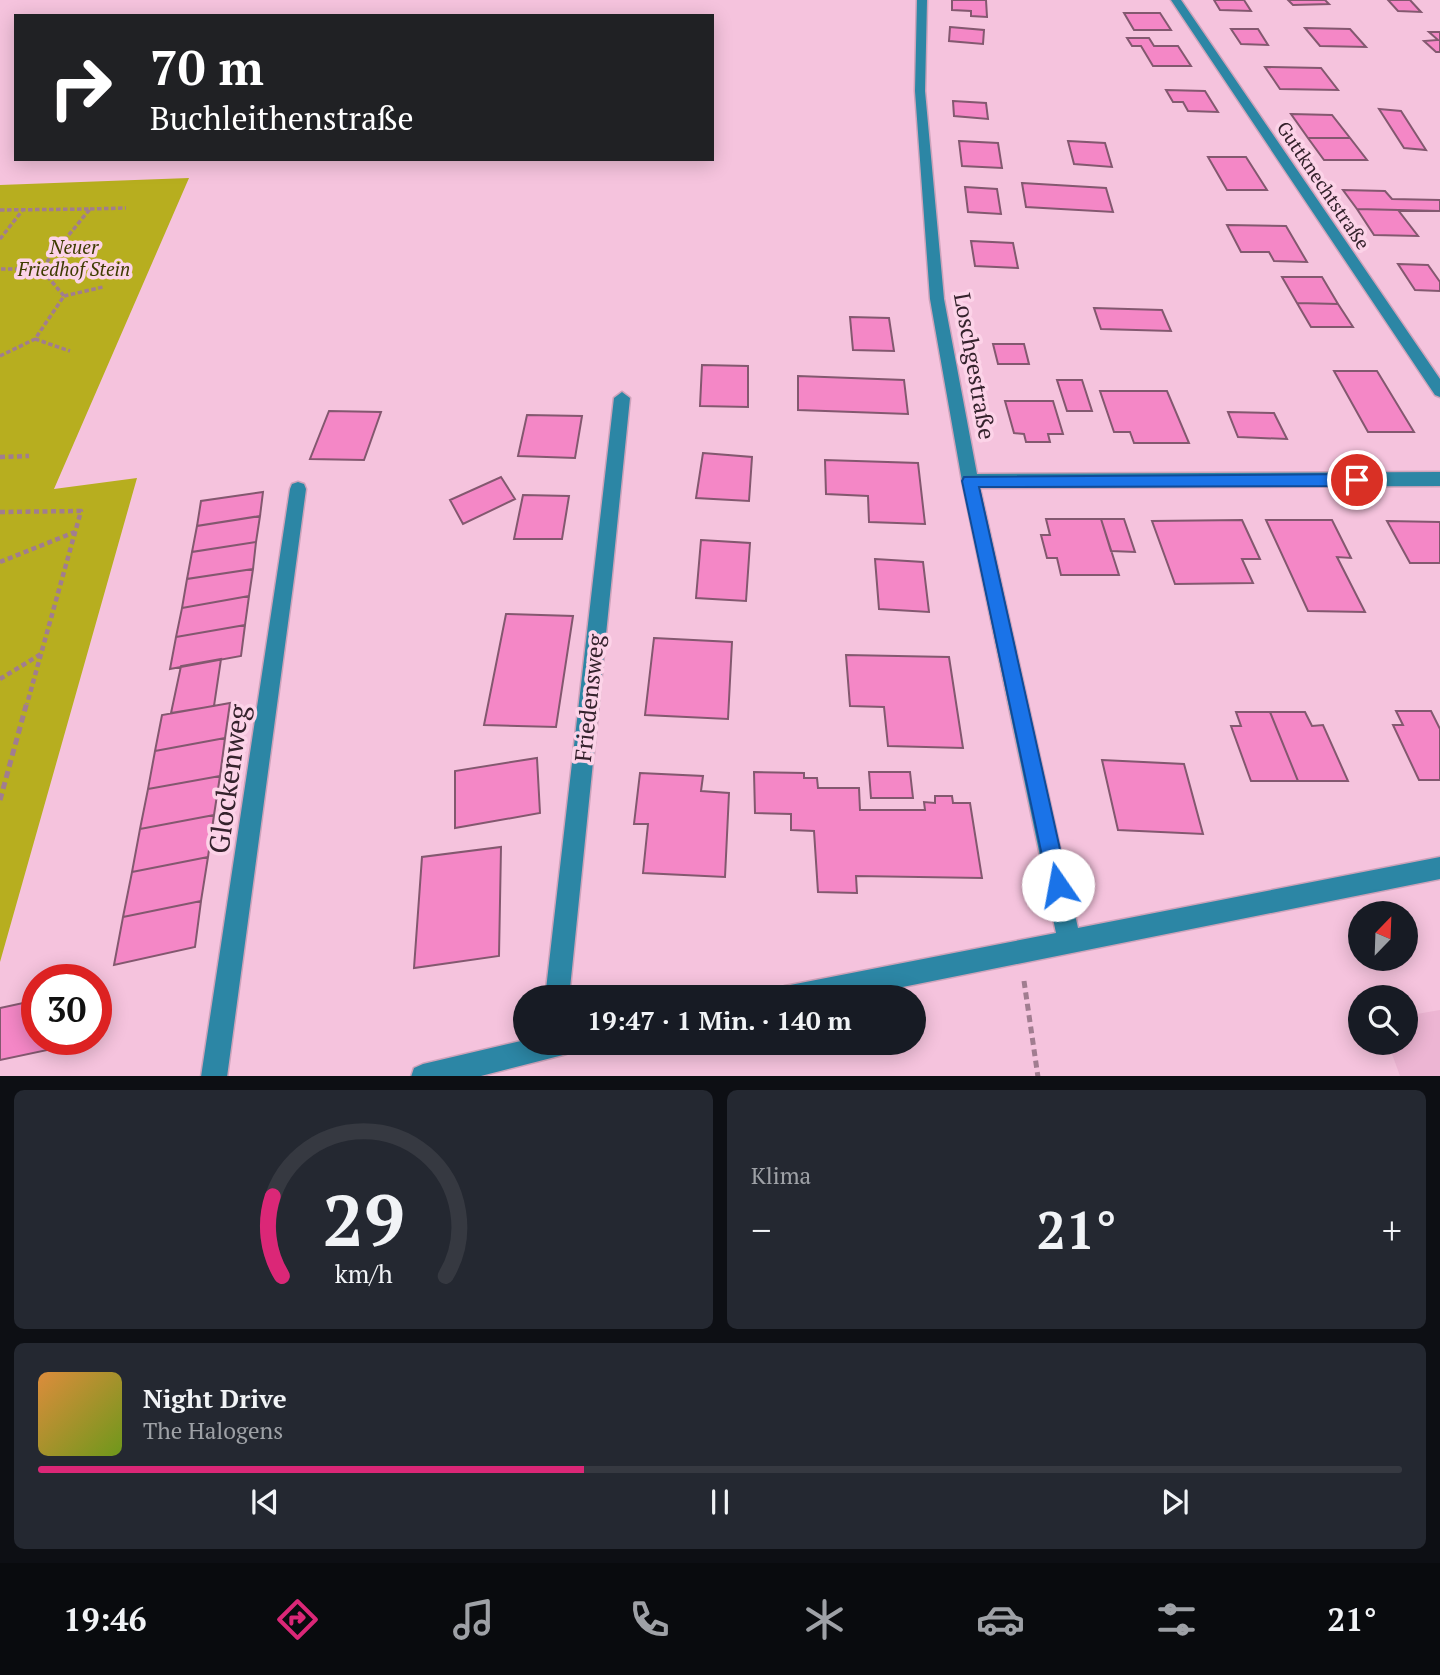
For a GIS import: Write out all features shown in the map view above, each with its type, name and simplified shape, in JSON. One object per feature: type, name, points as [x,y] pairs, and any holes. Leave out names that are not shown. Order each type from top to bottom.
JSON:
[{"type":"street","name":"Loschgestraße","points":[[922,0],[920,91],[937,299],[970,481],[1069,939]]},
{"type":"street","name":"Guttknechtstraße","points":[[1176,0],[1440,391]]},
{"type":"street","name":"Friedensweg","points":[[558,985],[622,398]]},
{"type":"street","points":[[970,481],[1440,479]]},
{"type":"street","name":"Glockenweg","points":[[214,1076],[298,489]]},
{"type":"street","points":[[847,985],[1440,867]]},
{"type":"street","points":[[423,1076],[513,1054]]},
{"type":"path","points":[[0,210],[126,208]]},
{"type":"path","points":[[41,269],[90,209]]},
{"type":"path","points":[[0,239],[23,210]]},
{"type":"path","points":[[0,269],[41,269],[64,296]]},
{"type":"path","points":[[0,356],[35,339],[64,296],[103,287]]},
{"type":"path","points":[[35,339],[70,351]]},
{"type":"path","points":[[0,457],[29,456]]},
{"type":"path","points":[[0,512],[81,511],[0,800]]},
{"type":"path","points":[[0,562],[75,531]]},
{"type":"path","points":[[0,679],[41,653]]},
{"type":"path","points":[[1020,949],[1038,1076]]},
{"type":"shaded area","points":[[1440,1010],[1440,1076],[1400,1076],[1392,1055],[1418,1055],[1418,1014]]},
{"type":"green space","name":"Neuer Friedhof Stein","points":[[189,178],[54,489],[137,478],[0,962],[0,185]]},
{"type":"building","points":[[952,0],[986,0],[987,17],[971,16],[971,11],[952,10]]},
{"type":"building","points":[[1214,0],[1244,0],[1251,11],[1220,10]]},
{"type":"building","points":[[1288,0],[1325,0],[1329,4],[1293,5]]},
{"type":"building","points":[[1388,0],[1410,0],[1421,12],[1398,11]]},
{"type":"building","points":[[1124,13],[1160,13],[1171,30],[1134,30]]},
{"type":"building","points":[[950,27],[984,30],[983,44],[949,41]]},
{"type":"building","points":[[1305,28],[1350,29],[1366,47],[1320,46]]},
{"type":"building","points":[[1231,29],[1258,29],[1268,45],[1241,44]]},
{"type":"building","points":[[1429,32],[1440,32],[1440,52],[1436,52],[1424,41],[1438,40]]},
{"type":"building","points":[[1127,38],[1149,38],[1154,46],[1178,46],[1191,66],[1153,66],[1141,46],[1132,46]]},
{"type":"building","points":[[1265,67],[1321,68],[1338,90],[1280,89]]},
{"type":"building","points":[[1166,90],[1205,91],[1218,112],[1188,111],[1183,102],[1173,102]]},
{"type":"building","points":[[953,101],[986,103],[988,119],[954,116]]},
{"type":"building","points":[[1379,109],[1401,111],[1426,150],[1404,148]]},
{"type":"building","points":[[1291,114],[1332,115],[1350,138],[1308,138]]},
{"type":"building","points":[[1308,138],[1350,138],[1367,160],[1324,160]]},
{"type":"building","points":[[959,141],[998,143],[1002,168],[962,166]]},
{"type":"building","points":[[1068,141],[1105,143],[1112,167],[1074,164]]},
{"type":"building","points":[[1208,157],[1246,157],[1267,190],[1227,190]]},
{"type":"building","points":[[1022,183],[1106,188],[1113,212],[1026,207]]},
{"type":"building","points":[[965,187],[997,189],[1001,214],[968,212]]},
{"type":"building","points":[[1343,190],[1385,191],[1392,199],[1440,200],[1440,211],[1357,209]]},
{"type":"building","points":[[1357,209],[1398,210],[1418,236],[1374,235]]},
{"type":"building","points":[[1227,225],[1286,226],[1307,262],[1274,261],[1269,252],[1241,252]]},
{"type":"building","points":[[971,241],[1013,243],[1018,268],[975,266]]},
{"type":"building","points":[[1398,264],[1428,265],[1440,282],[1440,291],[1415,290]]},
{"type":"building","points":[[1282,277],[1322,277],[1338,304],[1297,303]]},
{"type":"building","points":[[1297,303],[1338,304],[1353,327],[1311,327]]},
{"type":"building","points":[[1094,308],[1162,310],[1171,331],[1101,329]]},
{"type":"building","points":[[850,317],[889,318],[894,351],[853,350]]},
{"type":"building","points":[[993,344],[1024,344],[1029,364],[998,364]]},
{"type":"building","points":[[702,365],[748,366],[748,407],[700,406]]},
{"type":"building","points":[[1334,371],[1377,371],[1414,432],[1368,432]]},
{"type":"building","points":[[798,376],[904,380],[908,414],[798,410]]},
{"type":"building","points":[[1057,380],[1082,380],[1092,411],[1067,411]]},
{"type":"building","points":[[1100,391],[1167,391],[1189,443],[1134,443],[1130,432],[1114,432]]},
{"type":"building","points":[[1005,401],[1053,401],[1063,434],[1048,434],[1050,442],[1026,442],[1024,434],[1014,433]]},
{"type":"building","points":[[329,411],[381,412],[364,460],[310,459]]},
{"type":"building","points":[[1228,412],[1274,413],[1287,439],[1238,437]]},
{"type":"building","points":[[527,415],[582,416],[575,458],[518,456]]},
{"type":"building","points":[[703,453],[752,457],[749,501],[696,498]]},
{"type":"building","points":[[825,460],[918,463],[925,524],[869,522],[868,496],[826,494]]},
{"type":"building","points":[[501,477],[515,499],[463,524],[450,500]]},
{"type":"building","points":[[263,492],[260,516],[197,526],[201,501]]},
{"type":"building","points":[[523,495],[569,496],[562,539],[514,539]]},
{"type":"building","points":[[260,516],[256,542],[192,552],[197,526]]},
{"type":"building","points":[[1046,519],[1101,519],[1119,575],[1061,575],[1057,558],[1047,558],[1041,535],[1050,535]]},
{"type":"building","points":[[1101,519],[1124,519],[1135,552],[1111,551]]},
{"type":"building","points":[[1242,520],[1260,559],[1242,559],[1253,583],[1175,584],[1152,521]]},
{"type":"building","points":[[1266,520],[1332,520],[1351,558],[1337,557],[1365,612],[1308,611]]},
{"type":"building","points":[[1387,521],[1440,522],[1440,563],[1410,563]]},
{"type":"building","points":[[701,540],[750,543],[746,601],[696,598]]},
{"type":"building","points":[[256,542],[253,569],[187,579],[192,552]]},
{"type":"building","points":[[875,559],[923,562],[929,612],[879,609]]},
{"type":"building","points":[[253,569],[249,596],[182,608],[187,579]]},
{"type":"building","points":[[249,596],[245,625],[176,637],[182,608]]},
{"type":"building","points":[[506,614],[573,616],[556,727],[484,725]]},
{"type":"building","points":[[245,625],[241,656],[170,669],[176,637]]},
{"type":"building","points":[[654,638],[732,642],[728,719],[645,715]]},
{"type":"building","points":[[846,655],[949,657],[963,748],[888,746],[884,707],[850,706]]},
{"type":"building","points":[[221,659],[214,706],[171,713],[181,666]]},
{"type":"building","points":[[230,703],[225,738],[155,751],[162,715]]},
{"type":"building","points":[[1396,711],[1431,711],[1440,729],[1440,780],[1419,780],[1393,725],[1403,725]]},
{"type":"building","points":[[1236,712],[1270,712],[1298,781],[1251,781],[1231,726],[1241,726]]},
{"type":"building","points":[[1270,712],[1305,712],[1312,726],[1323,725],[1348,781],[1298,781]]},
{"type":"building","points":[[225,738],[220,776],[148,789],[155,751]]},
{"type":"building","points":[[537,758],[540,813],[455,828],[455,771]]},
{"type":"building","points":[[1102,760],[1184,764],[1203,834],[1118,830]]},
{"type":"building","points":[[754,772],[804,773],[804,778],[817,778],[818,788],[859,788],[860,810],[925,810],[924,802],[935,803],[935,796],[952,796],[953,803],[970,803],[982,878],[856,876],[857,893],[818,892],[814,831],[791,830],[791,814],[755,813]]},
{"type":"building","points":[[869,772],[910,772],[913,798],[871,798]]},
{"type":"building","points":[[640,773],[703,776],[701,791],[729,793],[725,877],[643,873],[648,824],[634,824]]},
{"type":"building","points":[[220,776],[214,815],[140,829],[148,789]]},
{"type":"building","points":[[214,815],[208,857],[132,872],[140,829]]},
{"type":"building","points":[[501,847],[499,956],[414,968],[422,857]]},
{"type":"building","points":[[208,857],[201,901],[123,917],[132,872]]},
{"type":"building","points":[[201,901],[195,947],[114,965],[123,917]]},
{"type":"building","points":[[21,1003],[21,1055],[24,1055],[0,1060],[0,1008]]},
{"type":"route","points":[[1058,885],[970,481],[1357,480]]}]
